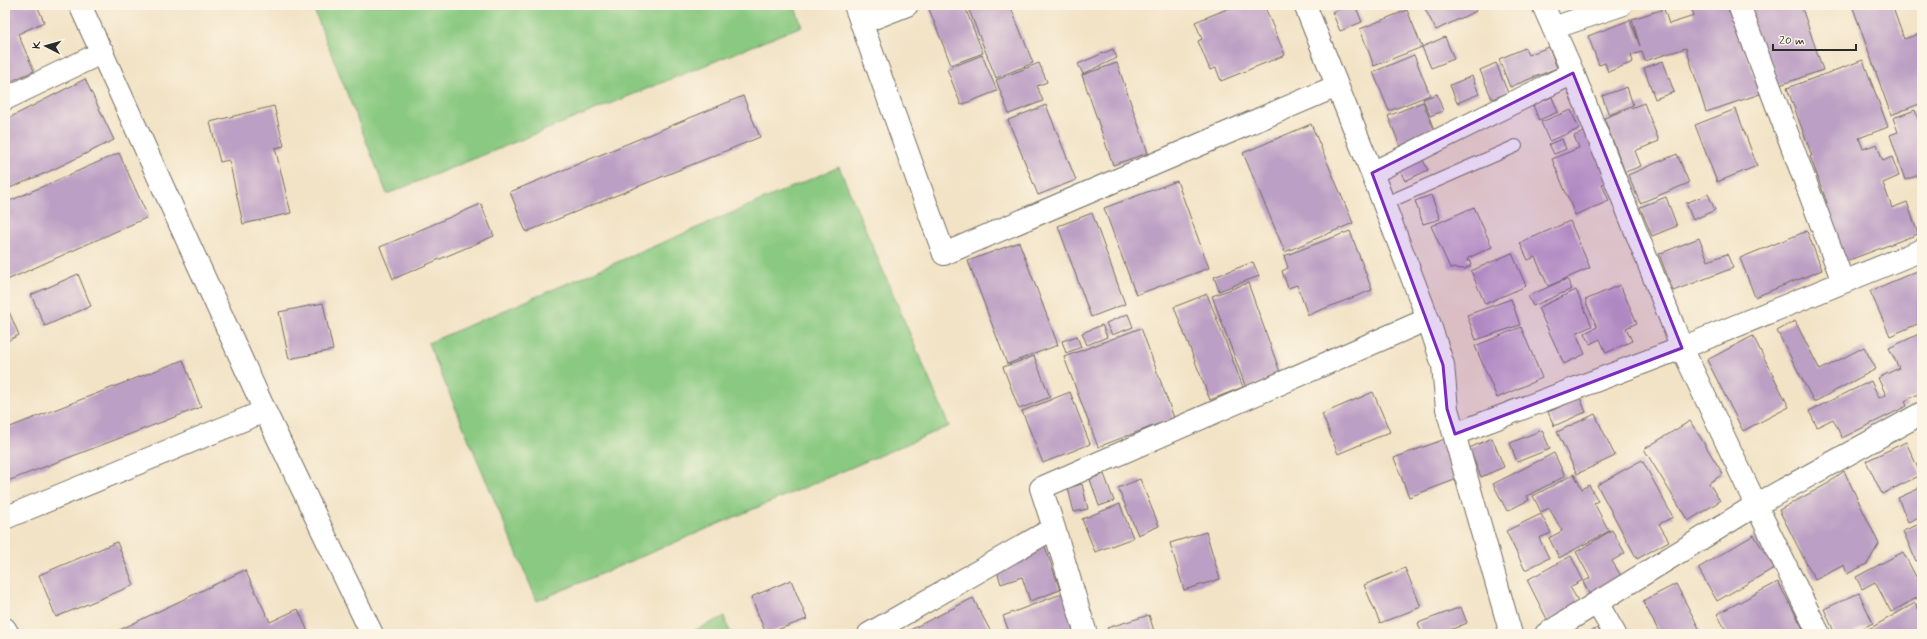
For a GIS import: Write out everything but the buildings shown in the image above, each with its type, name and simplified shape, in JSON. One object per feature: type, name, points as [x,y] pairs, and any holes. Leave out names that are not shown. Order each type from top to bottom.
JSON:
[{"type":"street","points":[[80,5],[103,52],[265,411],[372,634]]},
{"type":"street","points":[[907,5],[858,14],[944,254],[1337,86]]},
{"type":"street","points":[[1305,5],[1428,319],[1443,366],[1447,409],[1511,634]]},
{"type":"street","points":[[1543,5],[1573,73],[1682,348],[1819,634]]},
{"type":"street","points":[[1553,28],[1622,5]]},
{"type":"street","points":[[1739,5],[1843,282]]},
{"type":"street","points":[[5,99],[103,52]]},
{"type":"street","points":[[1372,173],[1573,73]]},
{"type":"street","points":[[1455,434],[1682,348],[1922,250]]},
{"type":"street","points":[[1086,634],[1041,488],[1428,319]]},
{"type":"street","points":[[5,518],[265,411]]},
{"type":"street","points":[[1546,634],[1756,505],[1922,413]]},
{"type":"street","points":[[870,634],[1054,528]]},
{"type":"street","points":[[1597,603],[1615,634]]},
{"type":"street","points":[[5,629],[8,634]]},
{"type":"lane","points":[[1384,204],[1516,146]]},
{"type":"highlighted area","points":[[1573,73],[1682,348],[1455,434],[1447,409],[1443,365],[1372,173]]},
{"type":"green space","points":[[312,5],[794,5],[802,26],[387,194]]},
{"type":"green space","points":[[839,167],[949,426],[537,601],[428,343]]},
{"type":"green space","points":[[724,617],[731,634],[686,634]]}]
